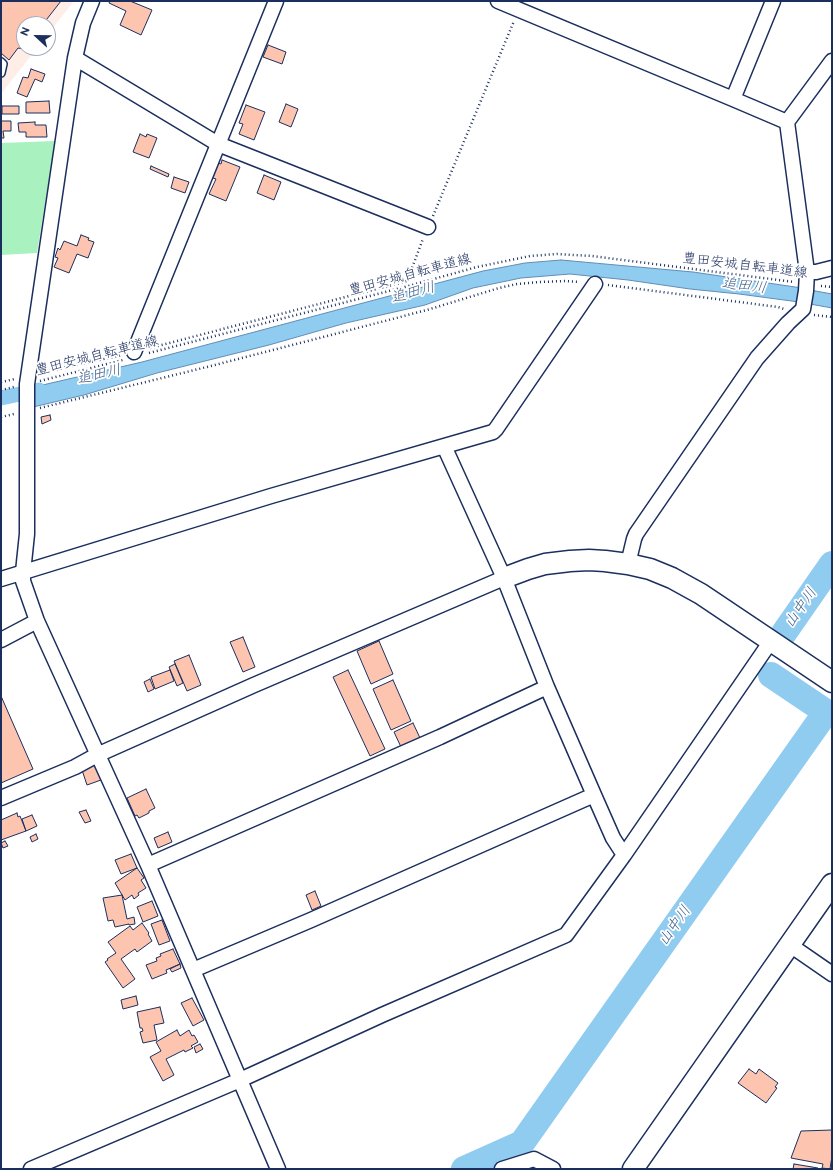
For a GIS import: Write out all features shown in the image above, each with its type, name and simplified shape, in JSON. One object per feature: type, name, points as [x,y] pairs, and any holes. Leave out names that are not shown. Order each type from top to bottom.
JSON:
[{"type":"street","points":[[92,1],[83,23],[75,58],[27,384],[27,534],[23,572],[24,582],[37,622],[148,865],[278,1169]]},
{"type":"street","points":[[136,355],[218,144],[276,1]]},
{"type":"street","points":[[498,1],[520,5],[787,122]]},
{"type":"street","points":[[733,99],[773,1]]},
{"type":"street","points":[[75,58],[218,144],[428,228]]},
{"type":"street","points":[[628,564],[634,539],[757,358],[801,311],[807,282],[787,122],[832,61]]},
{"type":"street","points":[[807,282],[816,272],[832,268]]},
{"type":"street","points":[[1,579],[271,496],[489,433],[496,429],[595,284]]},
{"type":"street","points":[[444,446],[504,578],[547,687],[594,795],[613,838],[624,855]]},
{"type":"street","points":[[1,798],[75,767],[97,755],[254,685],[504,578],[545,564],[570,560],[589,560],[628,564],[650,569],[672,578],[722,607],[832,682]]},
{"type":"street","points":[[1,640],[37,622]]},
{"type":"street","points":[[31,1169],[240,1080],[389,1012],[566,935],[624,855],[771,641]]},
{"type":"street","points":[[148,865],[440,738],[547,687]]},
{"type":"street","points":[[193,970],[594,795]]},
{"type":"street","points":[[633,1169],[832,884]]},
{"type":"street","points":[[790,945],[832,974]]},
{"type":"street","points":[[502,1169],[534,1159],[553,1169]]},
{"type":"lane","points":[[1,62],[3,64],[1,73]]},
{"type":"path","points":[[27,384],[407,281],[520,5]]},
{"type":"path","name":"豊田安城自転車道線","points":[[1,390],[477,267],[530,256],[557,254],[592,256],[807,282],[832,288]]},
{"type":"path","points":[[1,417],[26,409],[257,354],[427,310],[517,284],[559,281],[595,284],[778,307],[832,317]]},
{"type":"shaded area","points":[[1,1],[74,1],[56,24],[56,16],[16,16],[16,56],[31,56],[1,94]]},
{"type":"green space","points":[[55,141],[37,253],[1,255],[1,143]]},
{"type":"water","points":[[561,260],[693,272],[802,288],[799,302],[570,274],[521,278],[473,288],[425,305],[346,323],[269,345],[157,373],[84,395],[33,407],[34,387],[142,362],[483,271],[525,263]]},
{"type":"water","points":[[810,290],[832,294],[832,308],[810,304]]},
{"type":"building","points":[[1,1],[61,1],[49,16],[16,16],[16,51],[9,60],[1,53]]},
{"type":"building","points":[[110,1],[130,1],[152,10],[141,35],[120,25],[126,11],[109,3]]},
{"type":"building","points":[[268,45],[286,52],[282,64],[263,57]]},
{"type":"building","points":[[31,69],[45,74],[42,82],[35,79],[27,97],[17,93],[23,77],[28,78]]},
{"type":"building","points":[[49,101],[50,113],[26,113],[26,102]]},
{"type":"building","points":[[286,104],[298,109],[291,127],[279,122]]},
{"type":"building","points":[[246,105],[265,112],[254,140],[239,134],[243,124],[239,123]]},
{"type":"building","points":[[2,106],[19,106],[19,114],[2,114]]},
{"type":"building","points":[[1,121],[11,121],[11,131],[3,131],[4,138],[1,138]]},
{"type":"building","points":[[35,122],[35,125],[46,125],[47,137],[26,137],[26,132],[19,132],[18,123]]},
{"type":"building","points":[[140,134],[146,137],[147,134],[157,138],[149,158],[133,152]]},
{"type":"building","points":[[222,160],[240,167],[226,201],[209,194],[216,179],[210,177],[216,162],[221,164]]},
{"type":"building","points":[[151,166],[169,174],[168,177],[150,169]]},
{"type":"building","points":[[264,175],[281,182],[274,200],[257,193]]},
{"type":"building","points":[[174,177],[189,182],[185,193],[171,188]]},
{"type":"building","points":[[81,235],[94,242],[88,258],[77,254],[69,273],[54,267],[58,258],[55,257],[58,248],[60,250],[64,241],[77,246]]},
{"type":"building","points":[[50,415],[51,420],[42,424],[41,417]]},
{"type":"building","points":[[243,637],[255,667],[243,672],[230,642]]},
{"type":"building","points":[[379,641],[393,674],[371,684],[357,651]]},
{"type":"building","points":[[189,655],[201,685],[187,691],[174,661]]},
{"type":"building","points":[[175,664],[183,683],[177,686],[169,667]]},
{"type":"building","points":[[170,670],[174,681],[155,689],[151,677]]},
{"type":"building","points":[[348,670],[385,749],[370,756],[333,677]]},
{"type":"building","points":[[150,679],[154,689],[148,692],[144,682]]},
{"type":"building","points":[[393,680],[411,721],[391,730],[373,689]]},
{"type":"building","points":[[1,696],[33,769],[1,783]]},
{"type":"building","points":[[413,723],[420,738],[401,747],[394,732]]},
{"type":"building","points":[[95,765],[101,780],[87,785],[82,770]]},
{"type":"building","points":[[146,789],[155,808],[139,818],[137,815],[135,816],[127,798]]},
{"type":"building","points":[[86,810],[91,821],[85,823],[79,812]]},
{"type":"building","points":[[17,813],[18,817],[20,816],[26,831],[1,840],[1,820]]},
{"type":"building","points":[[32,815],[37,826],[26,831],[22,819]]},
{"type":"building","points":[[168,832],[172,842],[158,848],[154,838]]},
{"type":"building","points":[[36,834],[38,839],[32,842],[30,837]]},
{"type":"building","points":[[5,841],[8,846],[3,848],[1,843]]},
{"type":"building","points":[[131,854],[137,868],[121,874],[115,860]]},
{"type":"building","points":[[137,868],[144,878],[141,880],[146,888],[138,893],[139,895],[134,899],[132,895],[125,900],[115,883]]},
{"type":"building","points":[[315,891],[321,906],[312,910],[306,895]]},
{"type":"building","points":[[122,895],[127,919],[134,917],[135,924],[115,927],[113,920],[108,921],[103,898]]},
{"type":"building","points":[[152,901],[158,916],[143,922],[137,907]]},
{"type":"building","points":[[162,920],[170,941],[159,945],[151,924]]},
{"type":"building","points":[[142,923],[149,933],[148,934],[152,941],[137,952],[135,949],[121,959],[135,979],[123,988],[105,962],[116,953],[108,942],[130,926],[133,930]]},
{"type":"building","points":[[173,949],[180,964],[166,970],[167,973],[152,979],[146,965],[157,961],[156,958],[161,956],[160,954]]},
{"type":"building","points":[[180,964],[181,968],[172,972],[170,969]]},
{"type":"building","points":[[136,996],[138,1005],[123,1009],[121,1000]]},
{"type":"building","points":[[192,998],[204,1020],[193,1026],[181,1003]]},
{"type":"building","points":[[160,1007],[164,1023],[154,1025],[157,1040],[143,1043],[140,1032],[143,1031],[142,1028],[140,1028],[137,1012]]},
{"type":"building","points":[[177,1030],[180,1036],[189,1030],[198,1042],[191,1046],[193,1048],[185,1052],[184,1050],[166,1059],[174,1075],[163,1081],[150,1057],[161,1051],[156,1042]]},
{"type":"building","points":[[200,1044],[203,1049],[196,1053],[194,1047]]},
{"type":"building","points":[[749,1069],[756,1074],[759,1069],[778,1083],[775,1087],[777,1088],[766,1103],[738,1083]]},
{"type":"building","points":[[832,1130],[832,1156],[830,1169],[822,1168],[823,1164],[791,1158],[801,1131]]},
{"type":"building","points":[[794,1164],[818,1168],[818,1169],[793,1169]]},
{"type":"waterway","name":"追田川","points":[[1,398],[39,390]]},
{"type":"waterway","name":"山中川","points":[[784,633],[832,564]]},
{"type":"waterway","name":"山中川","points":[[464,1169],[522,1143],[826,712],[771,675]]}]
